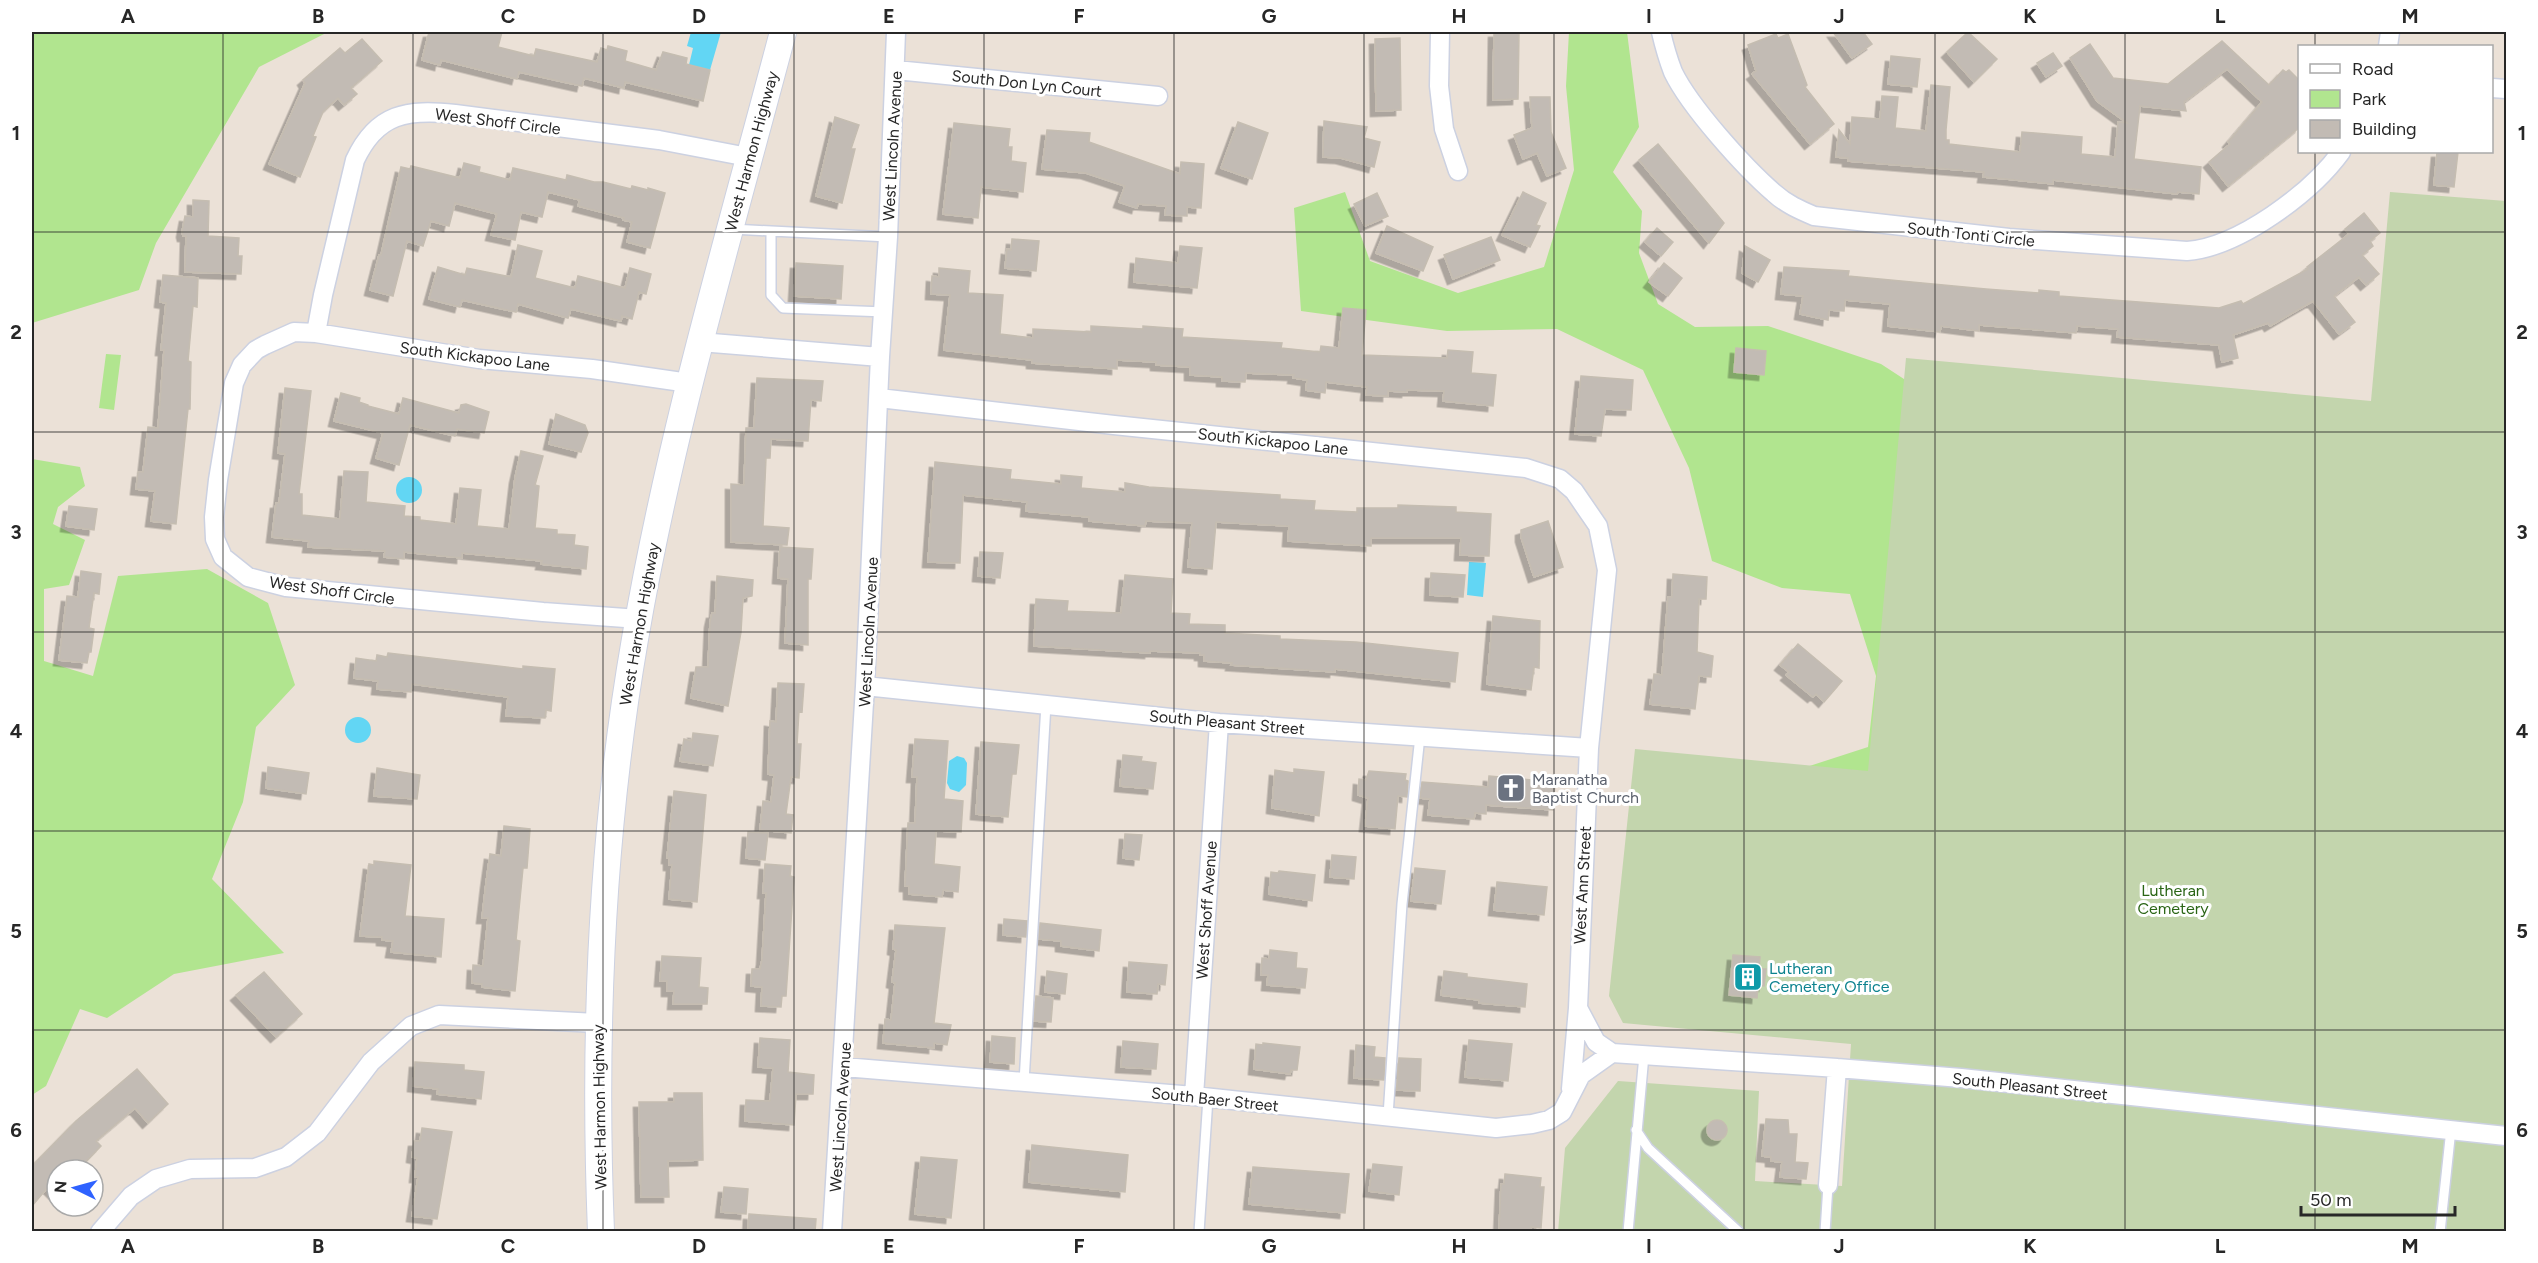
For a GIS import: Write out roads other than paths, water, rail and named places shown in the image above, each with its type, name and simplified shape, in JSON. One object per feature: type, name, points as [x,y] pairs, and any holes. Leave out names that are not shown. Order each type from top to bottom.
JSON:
[{"type":"main road","name":"West Harmon Highway","points":[[601,1232],[597,1128],[597,1023],[610,824],[624,708],[639,619],[689,383],[783,32]]},
{"type":"street","name":"West Lincoln Avenue","points":[[832,1232],[844,1067],[880,357],[885,312],[896,32]]},
{"type":"street","points":[[1440,32],[1439,86],[1444,129],[1458,171]]},
{"type":"street","name":"South Tonti Circle","points":[[1661,32],[1673,71],[1687,96],[1774,194],[1793,207],[1814,216],[2032,240],[2187,251],[2204,250],[2231,239],[2294,201],[2340,153]]},
{"type":"street","name":"South Don Lyn Court","points":[[896,70],[1158,96]]},
{"type":"street","name":"West Shoff Circle","points":[[316,333],[322,295],[355,160],[364,141],[383,122],[399,115],[437,112],[659,140],[748,158]]},
{"type":"street","name":"South Kickapoo Lane","points":[[265,345],[294,332],[316,333],[491,361],[592,369],[689,383]]},
{"type":"street","points":[[700,342],[880,357]]},
{"type":"street","name":"West Shoff Circle","points":[[265,345],[256,350],[242,365],[234,383],[214,517],[215,539],[223,557],[248,577],[286,587],[310,590],[639,619]]},
{"type":"street","name":"South Kickapoo Lane","points":[[879,398],[1542,472],[1560,479],[1574,491],[1598,526],[1606,570]]},
{"type":"street","name":"West Ann Street","points":[[1570,1094],[1578,1008],[1589,748],[1606,570]]},
{"type":"street","name":"South Pleasant Street","points":[[865,686],[1219,723],[1589,748]]},
{"type":"street","name":"West Shoff Avenue","points":[[1201,1097],[1219,723]]},
{"type":"street","points":[[1570,1094],[1581,1075],[1612,1053],[1596,1042],[1578,1008]]},
{"type":"street","points":[[100,1232],[130,1196],[156,1179],[190,1170],[255,1168],[286,1157],[317,1133],[371,1062],[411,1026],[440,1015],[597,1023]]},
{"type":"street","name":"South Pleasant Street","points":[[1612,1053],[1961,1078],[2506,1136]]},
{"type":"street","name":"South Baer Street","points":[[844,1067],[1201,1097],[1496,1128],[1523,1126],[1549,1120],[1562,1112],[1570,1094]]},
{"type":"street","points":[[1828,1185],[1837,1068]]},
{"type":"lane","points":[[730,229],[888,237]]},
{"type":"lane","points":[[771,231],[771,295],[783,308],[885,312]]},
{"type":"lane","points":[[1024,1082],[1046,704]]},
{"type":"lane","points":[[1388,1116],[1402,904],[1420,736]]},
{"type":"lane","points":[[1628,1232],[1644,1055]]},
{"type":"lane","points":[[1199,1232],[1201,1097]]},
{"type":"lane","points":[[1636,1130],[1648,1148],[1738,1232]]},
{"type":"lane","points":[[2440,1232],[2451,1130]]},
{"type":"lane","points":[[1825,1232],[1828,1185]]},
{"type":"water","points":[[691,32],[721,32],[710,70],[689,65],[693,48],[687,46]]},
{"type":"water","points":[[409,477],[418,481],[422,490],[418,499],[409,503],[400,499],[396,490],[400,481]]},
{"type":"water","points":[[1469,562],[1486,563],[1483,597],[1467,595]]},
{"type":"water","points":[[358,717],[367,721],[371,730],[367,739],[358,743],[349,739],[345,730],[349,721]]},
{"type":"water","points":[[957,756],[964,758],[967,763],[966,785],[959,792],[950,789],[947,783],[949,761]]},
{"type":"place","name":"Maranatha Baptist Church","points":[[1511,788]]},
{"type":"place","name":"Lutheran Cemetery Office","points":[[1748,977]]},
{"type":"park label","name":"Lutheran Cemetery","points":[[2173,899]]}]
